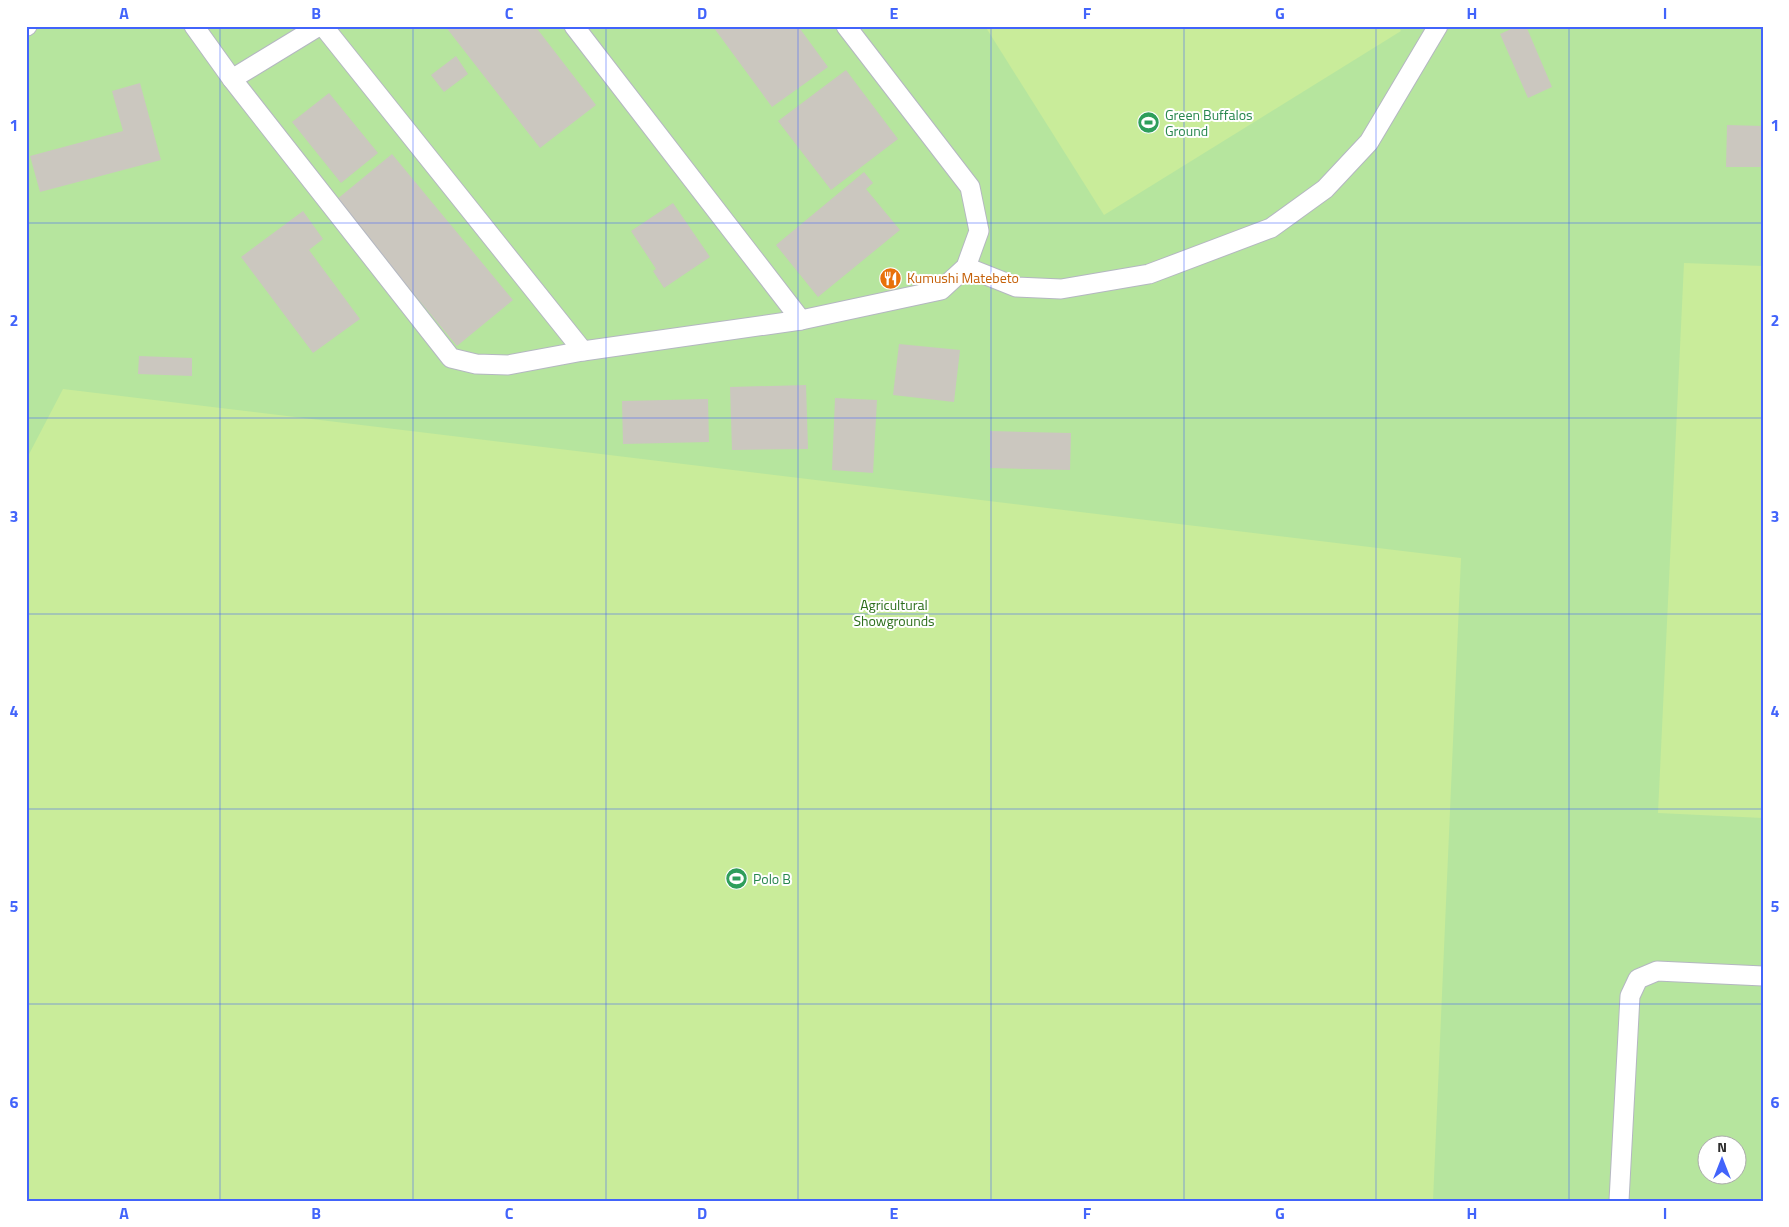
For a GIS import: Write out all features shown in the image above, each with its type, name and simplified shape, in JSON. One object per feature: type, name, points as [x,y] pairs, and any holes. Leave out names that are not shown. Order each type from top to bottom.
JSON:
[{"type":"lane","points":[[194,26],[232,79],[451,358],[476,364],[508,365],[583,351],[800,320],[941,290],[966,267],[979,231],[970,187],[846,26]]},
{"type":"lane","points":[[232,79],[321,26],[583,351]]},
{"type":"lane","points":[[574,26],[800,320]]},
{"type":"lane","points":[[966,267],[1016,287],[1061,289],[1149,274],[1271,228],[1325,190],[1369,142],[1438,26]]},
{"type":"lane","points":[[1619,1201],[1630,996],[1638,979],[1657,970],[1763,976]]},
{"type":"green space","name":"Agricultural Showgrounds","points":[[26,26],[1763,26],[1763,1201],[26,1201]]},
{"type":"green space","name":"Green Buffalos Ground","points":[[985,26],[1398,26],[1401,31],[1104,215]]},
{"type":"green space","points":[[1684,263],[1763,266],[1763,818],[1658,813]]},
{"type":"green space","name":"Polo B","points":[[63,389],[1461,558],[1433,1201],[26,1201],[26,460]]},
{"type":"building","points":[[445,26],[535,26],[596,105],[540,148]]},
{"type":"building","points":[[716,26],[798,26],[828,67],[772,107],[714,28]]},
{"type":"building","points":[[1518,26],[1526,26],[1552,87],[1528,98],[1500,34]]},
{"type":"building","points":[[456,56],[468,74],[444,92],[431,75]]},
{"type":"building","points":[[846,70],[898,139],[831,190],[778,121]]},
{"type":"building","points":[[140,83],[161,160],[40,192],[30,156],[123,131],[112,91]]},
{"type":"building","points":[[329,93],[378,153],[341,183],[292,122]]},
{"type":"building","points":[[1727,125],[1763,126],[1763,167],[1726,167]]},
{"type":"building","points":[[392,154],[513,300],[457,346],[336,200]]},
{"type":"building","points":[[864,172],[873,183],[866,189],[900,230],[818,297],[776,245]]},
{"type":"building","points":[[673,203],[710,257],[664,288],[653,271],[656,269],[631,231]]},
{"type":"building","points":[[303,211],[323,239],[309,250],[360,319],[313,353],[241,257]]},
{"type":"building","points":[[899,344],[960,350],[954,402],[893,395]]},
{"type":"building","points":[[139,356],[192,358],[192,376],[138,374]]},
{"type":"building","points":[[806,385],[808,449],[732,450],[730,387]]},
{"type":"building","points":[[835,398],[877,400],[873,473],[832,470]]},
{"type":"building","points":[[708,399],[709,442],[623,444],[622,401]]},
{"type":"building","points":[[990,431],[1071,433],[1070,470],[990,468]]},
{"type":"place","name":"Green Buffalos Ground","points":[[1149,123]]},
{"type":"place","name":"Kumushi Matebeto","points":[[891,278]]},
{"type":"place","name":"Polo B","points":[[737,879]]}]
